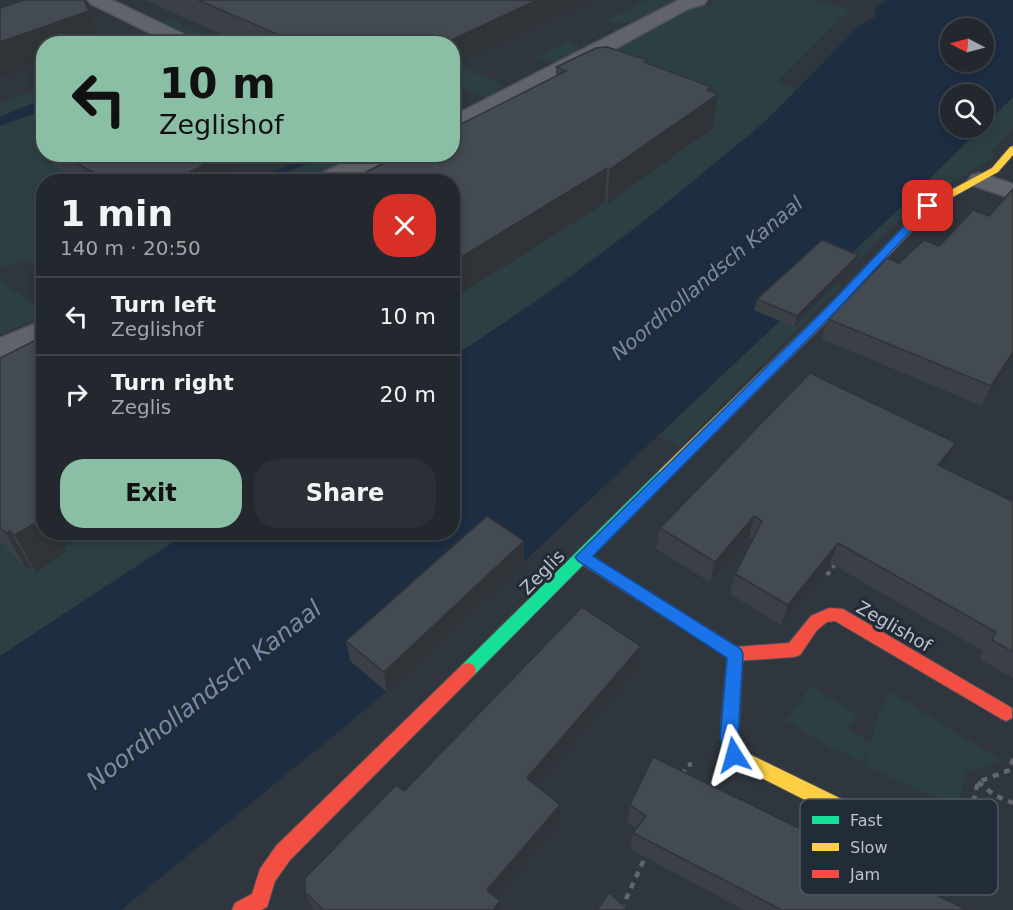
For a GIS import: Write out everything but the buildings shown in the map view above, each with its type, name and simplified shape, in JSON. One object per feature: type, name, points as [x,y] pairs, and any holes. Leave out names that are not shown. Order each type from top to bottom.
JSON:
[{"type":"street","points":[[97,0],[172,36]]},
{"type":"street","points":[[460,121],[487,109],[682,5],[698,0]]},
{"type":"street","name":"Zeglis","points":[[256,907],[267,876],[283,853],[831,310],[928,206],[995,170],[1013,149]]},
{"type":"street","points":[[339,174],[365,162]]},
{"type":"street","points":[[980,180],[1013,192]]},
{"type":"street","points":[[0,349],[36,333]]},
{"type":"street","points":[[583,557],[735,654],[729,739],[734,755],[822,799]]},
{"type":"street","name":"Zeglishof","points":[[735,654],[794,650],[818,615],[826,612],[837,614],[1006,713]]},
{"type":"path","points":[[826,612],[818,587],[838,560]]},
{"type":"path","points":[[677,786],[687,765],[734,755]]},
{"type":"path","points":[[978,782],[994,795],[1013,803]]},
{"type":"path","points":[[621,910],[649,848]]},
{"type":"green space","points":[[646,0],[676,0],[632,21],[603,22]]},
{"type":"green space","points":[[717,0],[816,0],[851,9],[778,81],[797,89],[744,138],[602,252],[460,352],[460,174],[361,174],[390,162],[460,162],[460,149],[591,62],[689,11]]},
{"type":"green space","points":[[167,18],[208,36],[193,36],[164,23]]},
{"type":"green space","points":[[570,40],[581,49],[557,62],[534,59]]},
{"type":"green space","points":[[460,66],[498,82],[501,88],[487,99],[460,89]]},
{"type":"green space","points":[[36,90],[36,102],[0,117],[0,104]]},
{"type":"green space","points":[[1013,97],[1013,128],[989,153],[995,157],[914,205],[837,282],[841,286],[680,446],[659,435],[971,138],[994,138],[994,116]]},
{"type":"green space","points":[[36,113],[36,162],[48,162],[69,174],[36,174],[36,268],[22,259],[0,269],[0,126]]},
{"type":"green space","points":[[312,162],[343,162],[321,174],[284,174]]},
{"type":"green space","points":[[0,280],[36,306],[36,319],[0,334]]},
{"type":"green space","points":[[0,361],[36,501],[36,540],[176,540],[0,656]]},
{"type":"green space","points":[[811,686],[857,715],[848,729],[870,743],[881,709],[892,693],[1002,761],[966,772],[960,799],[938,799],[864,765],[869,747],[860,762],[836,747],[833,750],[786,720]]},
{"type":"water","name":"Noordhollandsch Kanaal","points":[[887,0],[1013,0],[1013,97],[994,115],[994,84],[940,84],[940,138],[971,138],[904,204],[378,699],[121,910],[0,910],[0,656],[176,540],[460,540],[460,352],[550,292],[642,223],[764,123],[858,27],[876,16],[874,10]]},
{"type":"water","points":[[36,102],[36,113],[0,126],[0,117]]},
{"type":"water","points":[[298,162],[311,162],[280,174],[273,172]]},
{"type":"traffic: fast","points":[[468,670],[665,474]]},
{"type":"traffic: fast","points":[[583,557],[735,654],[730,725]]},
{"type":"traffic: slow","points":[[665,474],[831,310],[929,206],[995,170],[1013,149]]},
{"type":"traffic: slow","points":[[730,725],[729,739],[734,755],[822,799]]},
{"type":"traffic: jam","points":[[735,654],[794,650],[816,620],[837,614],[1006,713]]},
{"type":"traffic: jam","points":[[242,910],[260,900],[267,876],[283,853],[468,670]]},
{"type":"route","points":[[734,755],[729,739],[735,654],[583,557],[831,310],[928,206]]}]
